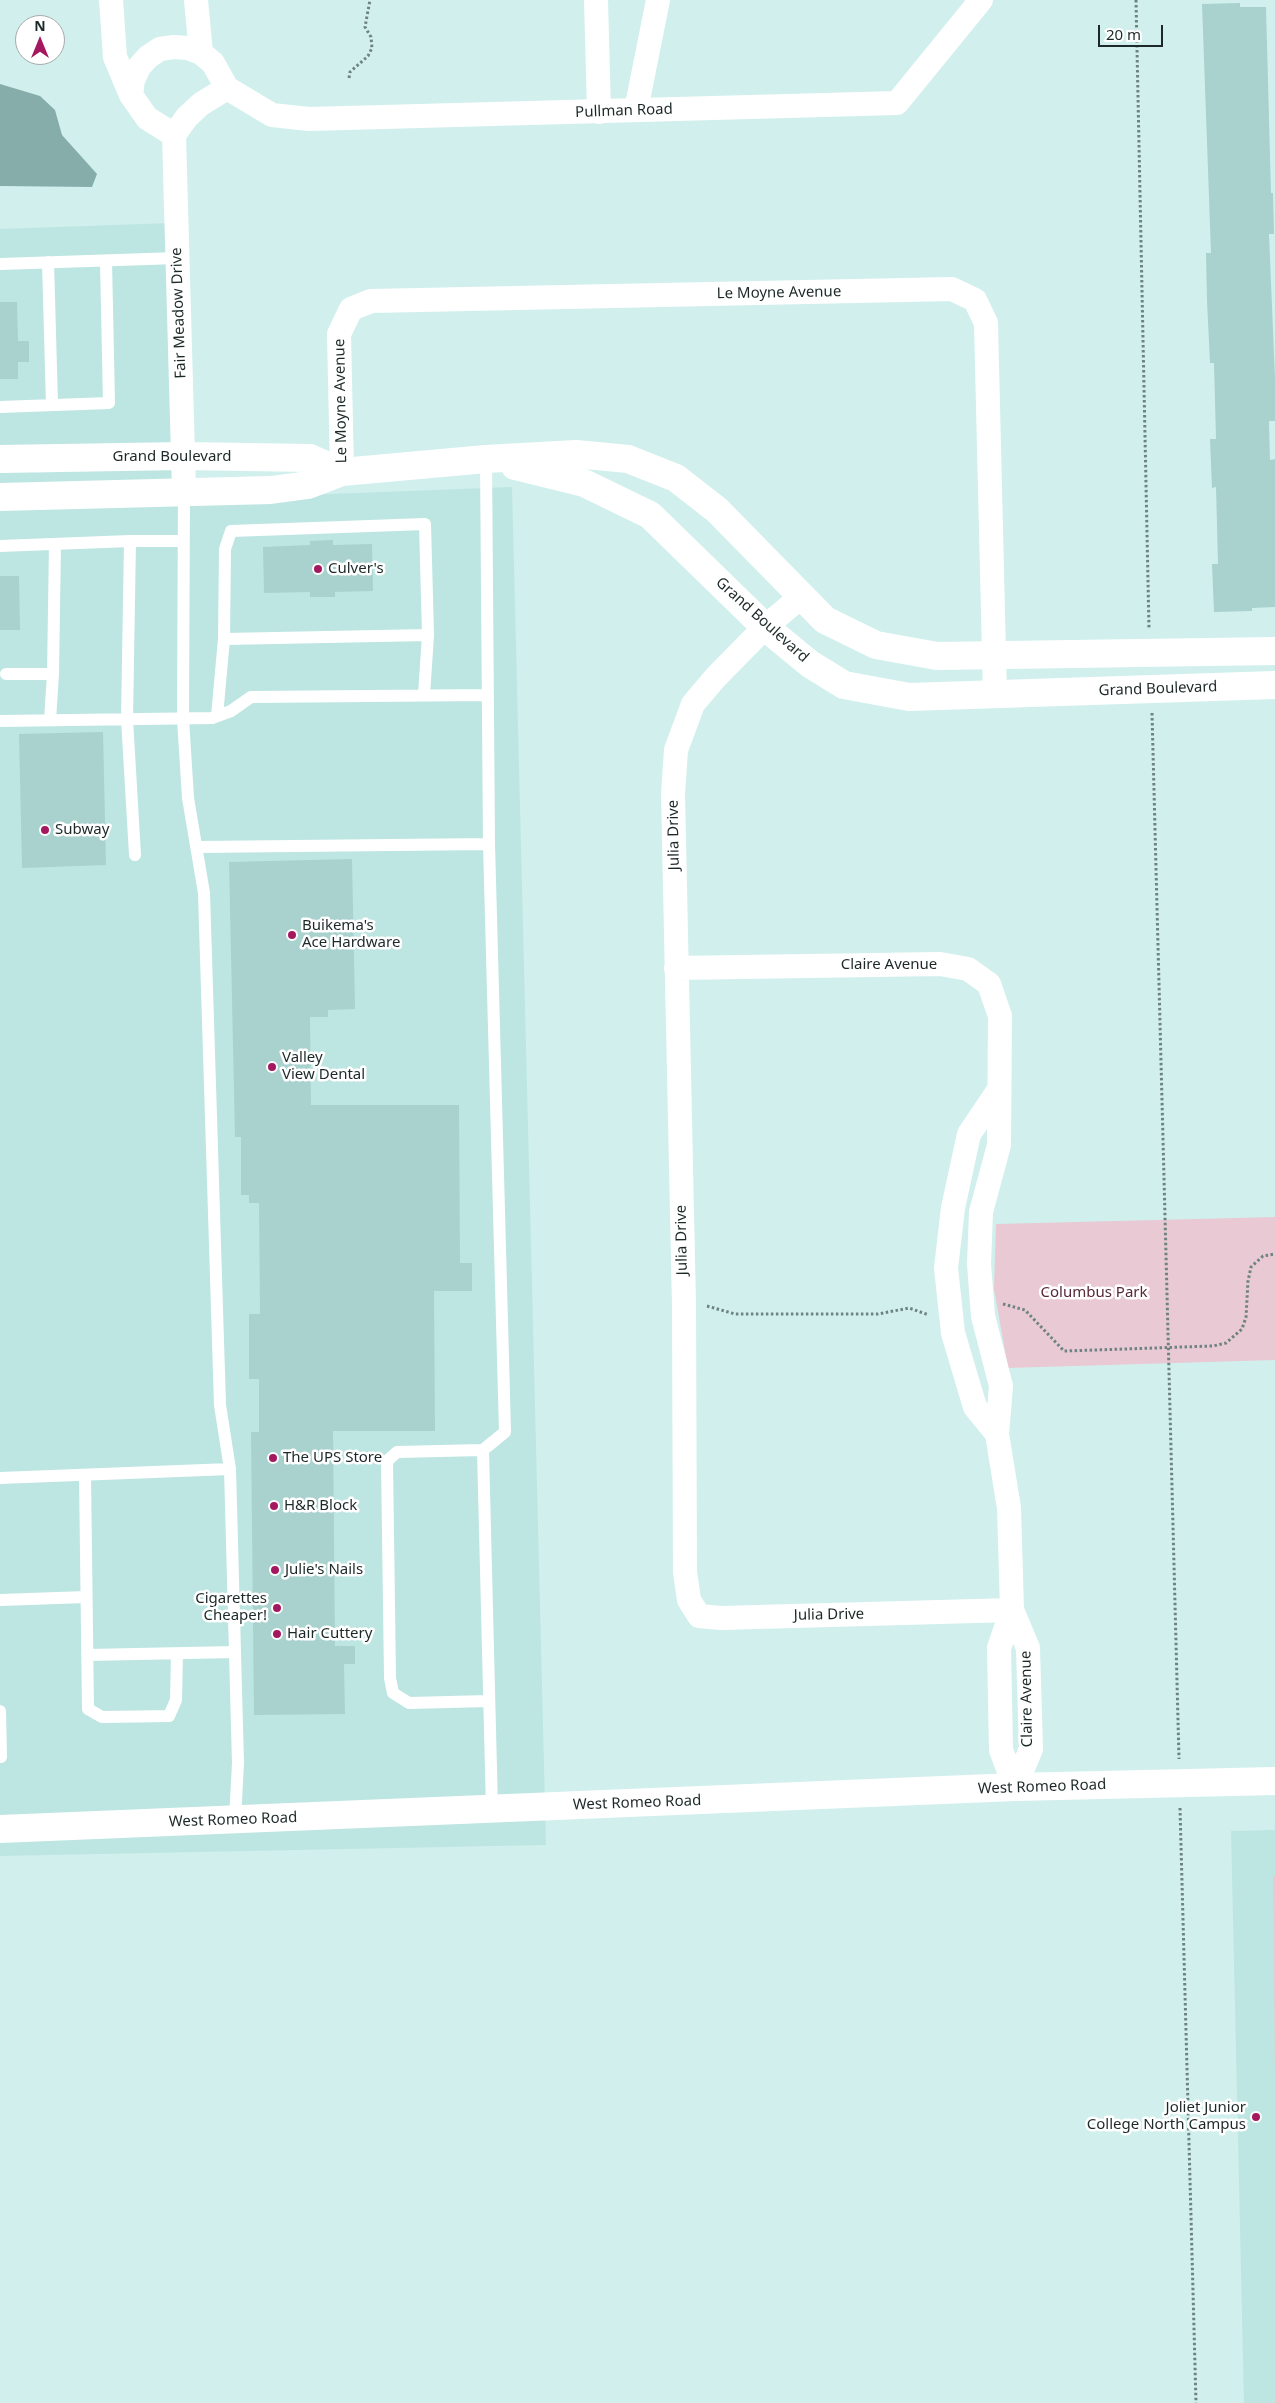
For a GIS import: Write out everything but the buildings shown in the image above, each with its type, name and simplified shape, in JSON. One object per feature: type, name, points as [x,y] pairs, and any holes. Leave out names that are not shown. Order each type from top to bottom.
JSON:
[{"type":"street","points":[[111,0],[116,57],[131,94],[147,118],[174,135],[187,117],[201,104],[227,88],[213,63],[201,53],[188,48],[174,47],[154,53],[138,67],[133,80],[131,94]]},
{"type":"street","points":[[196,0],[201,53]]},
{"type":"street","points":[[596,0],[600,112]]},
{"type":"street","points":[[636,110],[658,0]]},
{"type":"street","name":"Pullman Road","points":[[227,88],[272,115],[309,119],[897,103],[981,0]]},
{"type":"street","name":"Fair Meadow Drive","points":[[174,135],[184,492]]},
{"type":"street","name":"Le Moyne Avenue","points":[[342,472],[339,334],[351,309],[371,301],[952,289],[975,300],[986,323],[995,695]]},
{"type":"street","name":"Grand Boulevard","points":[[0,497],[262,490],[308,485],[342,472],[486,459],[576,454],[628,459],[676,478],[717,510],[825,620],[876,645],[937,656],[1275,651]]},
{"type":"street","name":"Grand Boulevard","points":[[0,459],[183,456],[310,458],[342,472]]},
{"type":"street","name":"Grand Boulevard","points":[[486,459],[584,483],[650,515],[765,627],[810,664],[844,685],[909,697],[1275,685]]},
{"type":"street","name":"Julia Drive","points":[[802,596],[765,627],[715,678],[693,704],[676,750],[673,794],[683,1296],[685,1572],[689,1600],[699,1616],[721,1618],[1012,1610]]},
{"type":"street","name":"Claire Avenue","points":[[676,968],[940,964],[968,968],[989,984],[1000,1016],[999,1145],[981,1212],[979,1264],[982,1306],[1001,1386],[997,1434],[1010,1508],[1012,1610],[1028,1648],[1031,1749],[1015,1787]]},
{"type":"street","name":"Claire Avenue","points":[[997,1434],[975,1407],[953,1333],[946,1268],[953,1208],[969,1134],[998,1090]]},
{"type":"street","name":"West Romeo Road","points":[[0,1829],[1015,1787],[1275,1781]]},
{"type":"lane","points":[[0,264],[177,258]]},
{"type":"lane","points":[[0,407],[109,403],[106,261]]},
{"type":"lane","points":[[48,262],[52,405]]},
{"type":"lane","points":[[486,459],[486,695],[505,1432],[483,1450],[397,1452],[387,1461],[390,1668],[393,1692],[409,1703],[489,1701]]},
{"type":"lane","points":[[184,492],[183,719],[188,798],[204,893],[220,1405],[230,1469],[238,1763],[236,1820]]},
{"type":"lane","points":[[217,716],[224,639],[225,549],[231,531],[425,524],[428,635],[424,696]]},
{"type":"lane","points":[[130,541],[127,719],[135,855]]},
{"type":"lane","points":[[0,546],[183,541]]},
{"type":"lane","points":[[50,720],[53,674],[54,544]]},
{"type":"lane","points":[[224,639],[428,635]]},
{"type":"lane","points":[[6,674],[53,674]]},
{"type":"lane","points":[[0,721],[183,719],[217,716],[231,711],[251,697],[486,695]]},
{"type":"lane","points":[[197,847],[489,844]]},
{"type":"lane","points":[[483,1450],[492,1809]]},
{"type":"lane","points":[[0,1478],[230,1469]]},
{"type":"lane","points":[[85,1475],[88,1709],[102,1717],[169,1716],[176,1700],[177,1654]]},
{"type":"lane","points":[[0,1600],[86,1597]]},
{"type":"lane","points":[[87,1655],[235,1652]]},
{"type":"lane","points":[[0,1711],[0,1757]]},
{"type":"path","points":[[349,78],[350,72],[368,56],[372,48],[371,37],[365,27],[370,0]]},
{"type":"path","points":[[1136,0],[1150,653]]},
{"type":"path","points":[[1151,689],[1179,1751]]},
{"type":"path","points":[[982,1306],[994,1303],[1025,1310],[1064,1351],[1213,1346],[1226,1342],[1236,1336],[1242,1328],[1246,1318],[1248,1281],[1251,1267],[1263,1256],[1275,1254]]},
{"type":"path","points":[[707,1306],[717,1307],[734,1314],[878,1314],[909,1308],[930,1315],[951,1312]]},
{"type":"path","points":[[1179,1783],[1196,2403]]},
{"type":"shaded area","points":[[0,84],[40,96],[55,110],[62,135],[97,174],[92,187],[0,186]]},
{"type":"shaded area","points":[[171,223],[176,500],[512,487],[546,1845],[0,1856],[0,229]]},
{"type":"shaded area","name":"Joliet Junior College North Campus","points":[[1275,1830],[1275,2403],[1244,2403],[1231,1831]]},
{"type":"green space","name":"Columbus Park","points":[[1275,1217],[1275,1360],[1008,1368],[994,1289],[996,1224]]},
{"type":"green space","points":[[1275,1876],[1275,2077],[1273,1877]]},
{"type":"place","name":"Culver's","points":[[318,569]]},
{"type":"place","name":"Subway","points":[[45,830]]},
{"type":"place","name":"Buikema's Ace Hardware","points":[[292,935]]},
{"type":"place","name":"Valley View Dental","points":[[272,1067]]},
{"type":"place","name":"The UPS Store","points":[[273,1458]]},
{"type":"place","name":"H&R Block","points":[[274,1506]]},
{"type":"place","name":"Julie's Nails","points":[[275,1570]]},
{"type":"place","name":"Cigarettes Cheaper!","points":[[277,1608]]},
{"type":"place","name":"Hair Cuttery","points":[[277,1634]]},
{"type":"place","name":"Joliet Junior College North Campus","points":[[1256,2117]]}]
